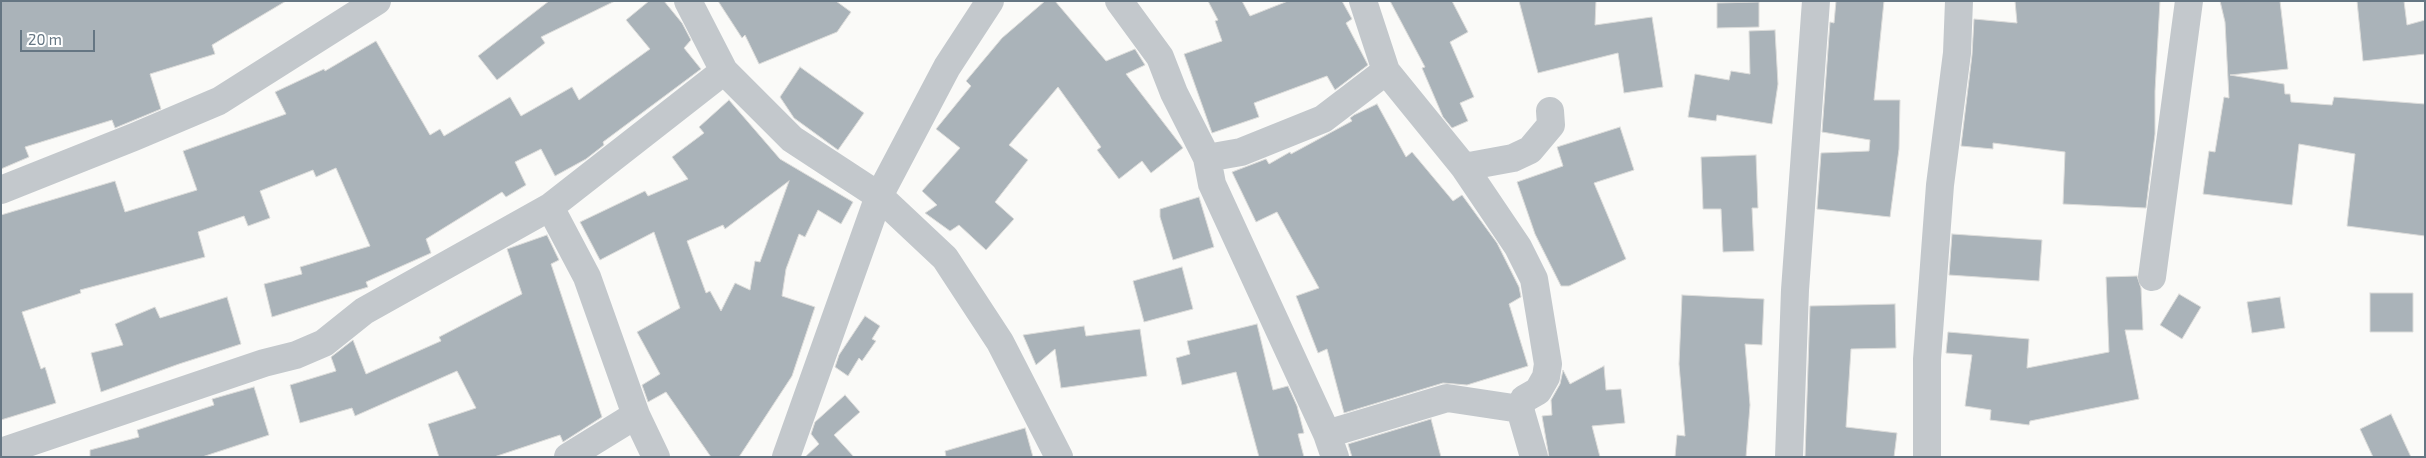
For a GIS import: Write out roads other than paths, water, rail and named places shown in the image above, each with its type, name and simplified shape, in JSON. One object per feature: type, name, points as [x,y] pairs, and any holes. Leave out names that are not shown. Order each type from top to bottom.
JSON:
[{"type":"street","points":[[1,190],[134,138],[219,100],[377,1]]},
{"type":"street","points":[[688,1],[724,72],[792,139],[879,196],[945,258],[1000,342],[1059,457]]},
{"type":"street","points":[[787,456],[879,196],[948,67],[990,1]]},
{"type":"street","points":[[1119,1],[1160,57],[1174,93],[1207,158],[1212,184],[1331,445],[1447,398],[1520,409]]},
{"type":"street","points":[[1364,1],[1386,71],[1464,167],[1518,247],[1534,279],[1548,364],[1546,378],[1538,391],[1524,399],[1520,409],[1534,457]]},
{"type":"street","points":[[1789,457],[1795,290],[1816,1]]},
{"type":"street","points":[[1927,457],[1927,359],[1940,185],[1957,53],[1959,1]]},
{"type":"street","points":[[2152,277],[2189,1]]},
{"type":"street","points":[[1207,158],[1241,152],[1323,119],[1386,71]]},
{"type":"street","points":[[1,452],[236,372],[296,355],[324,343],[364,311],[550,207],[724,72]]},
{"type":"street","points":[[1464,167],[1513,158],[1530,150],[1551,125],[1550,111]]},
{"type":"street","points":[[550,207],[588,278],[636,415],[656,457]]},
{"type":"street","points":[[568,457],[636,415]]}]
